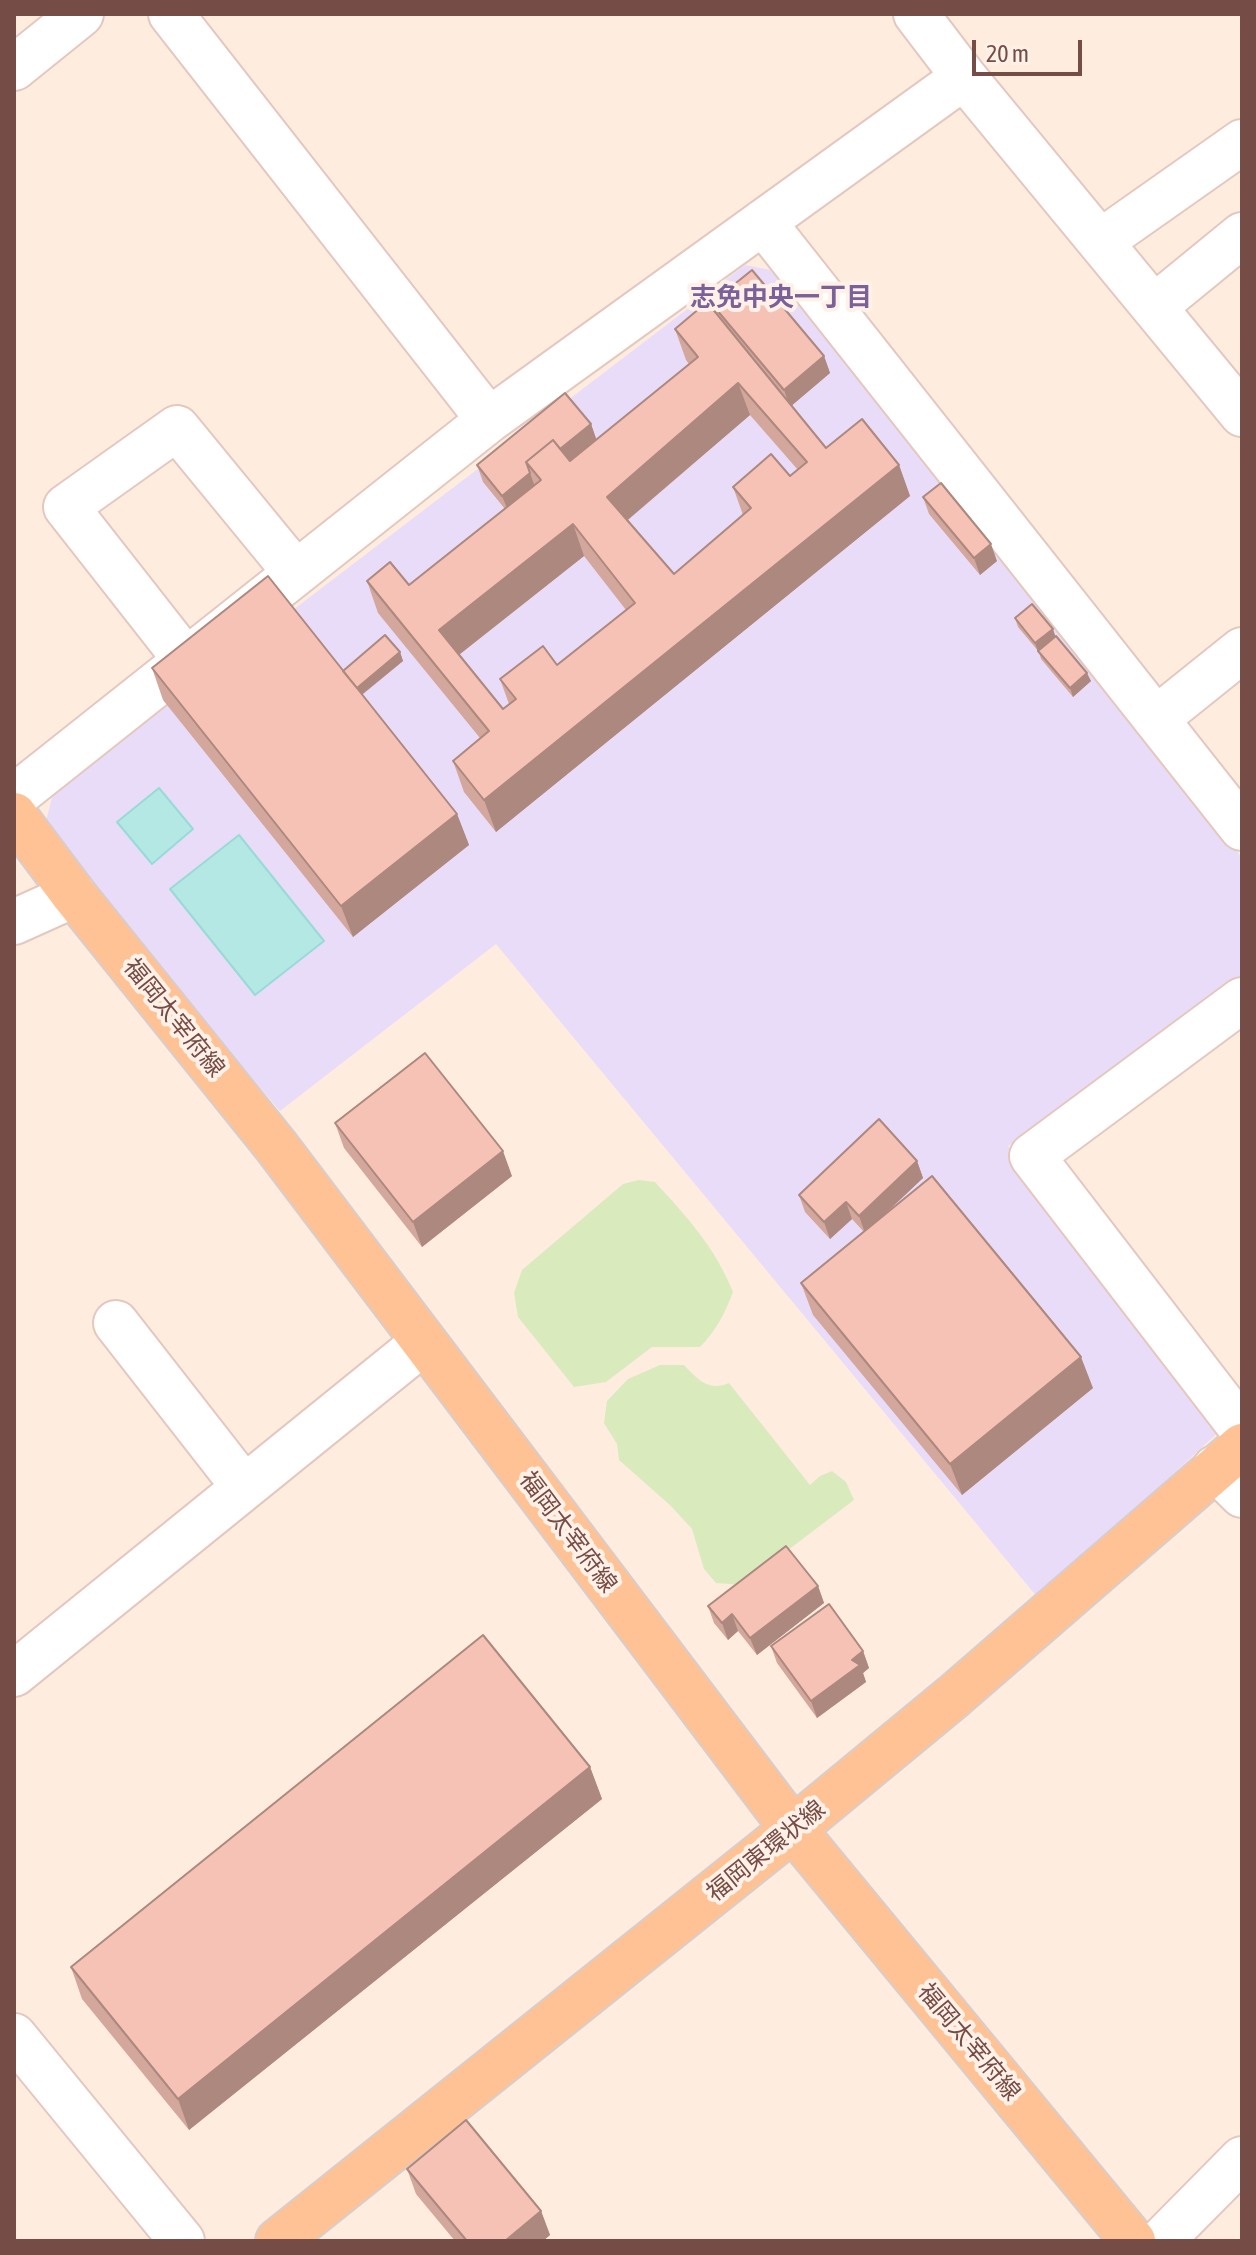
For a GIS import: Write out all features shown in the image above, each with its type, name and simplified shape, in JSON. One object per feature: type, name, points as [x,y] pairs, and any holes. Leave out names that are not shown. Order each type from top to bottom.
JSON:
[{"type":"main road","name":"福岡太宰府線","points":[[14,815],[74,895],[276,1146],[793,1829],[1133,2241]]},
{"type":"main road","name":"福岡東環状線","points":[[278,2241],[793,1829],[1233,1469]]},
{"type":"street","points":[[14,68],[81,14]]},
{"type":"street","points":[[171,14],[489,420]]},
{"type":"street","points":[[916,14],[964,77],[1242,414]]},
{"type":"street","points":[[14,797],[489,420],[964,77]]},
{"type":"street","points":[[1100,242],[1242,142]]},
{"type":"street","points":[[763,222],[1242,828]]},
{"type":"street","points":[[1154,307],[1242,235]]},
{"type":"street","points":[[186,660],[66,507],[177,428],[296,573]]},
{"type":"street","points":[[1156,719],[1242,650]]},
{"type":"street","points":[[14,922],[74,895]]},
{"type":"street","points":[[1242,1000],[1032,1156],[1242,1429]]},
{"type":"street","points":[[116,1323],[244,1487]]},
{"type":"street","points":[[14,1674],[424,1342]]},
{"type":"street","points":[[14,2036],[182,2241]]},
{"type":"street","points":[[1161,2241],[1242,2159]]},
{"type":"shaded area","points":[[745,265],[781,272],[1242,858],[1242,979],[1008,1146],[1221,1430],[1038,1598],[496,944],[280,1111],[43,833],[53,793]]},
{"type":"green space","points":[[639,1180],[655,1182],[689,1220],[718,1261],[733,1292],[720,1321],[700,1347],[652,1347],[606,1382],[574,1387],[518,1317],[514,1293],[522,1270],[623,1184]]},
{"type":"green space","points":[[660,1365],[684,1365],[709,1385],[729,1383],[810,1485],[832,1471],[846,1482],[854,1500],[742,1585],[716,1583],[704,1569],[692,1529],[619,1460],[617,1444],[604,1423],[607,1401],[628,1379]]},
{"type":"water","points":[[159,788],[193,829],[152,864],[117,822]]},
{"type":"water","points":[[239,835],[324,941],[255,995],[170,889]]},
{"type":"building","points":[[752,270],[824,356],[784,390],[711,303]]},
{"type":"building","points":[[707,302],[826,448],[862,419],[899,465],[484,800],[453,761],[489,731],[367,581],[390,562],[409,585],[541,480],[526,462],[553,440],[570,461],[698,357],[675,329]],"holes":[[[738,383],[807,462],[790,476],[771,454],[733,487],[751,508],[674,574],[607,497]],[[573,524],[635,603],[557,665],[543,646],[500,679],[516,699],[503,709],[439,630]]]},
{"type":"building","points":[[565,393],[591,424],[560,449],[553,440],[526,462],[530,473],[502,496],[477,465]]},
{"type":"building","points":[[941,483],[991,544],[974,558],[923,497]]},
{"type":"building","points":[[268,576],[457,814],[341,906],[152,668]]},
{"type":"building","points":[[1032,604],[1053,629],[1035,643],[1015,618]]},
{"type":"building","points":[[385,635],[400,652],[357,688],[343,671]]},
{"type":"building","points":[[1056,636],[1087,673],[1070,688],[1038,651]]},
{"type":"building","points":[[425,1053],[503,1151],[413,1222],[335,1123]]},
{"type":"building","points":[[879,1119],[917,1161],[859,1216],[846,1202],[824,1222],[799,1195]]},
{"type":"building","points":[[932,1176],[1081,1357],[950,1464],[801,1283]]},
{"type":"building","points":[[786,1546],[818,1586],[750,1638],[732,1614],[722,1623],[708,1606]]},
{"type":"building","points":[[829,1604],[863,1651],[852,1660],[860,1665],[811,1701],[771,1646]]},
{"type":"building","points":[[483,1635],[590,1767],[178,2099],[71,1967]]},
{"type":"building","points":[[466,2120],[541,2211],[505,2241],[467,2241],[407,2169]]},
{"type":"district","name":"志免中央一丁目","points":[[781,298]]}]
